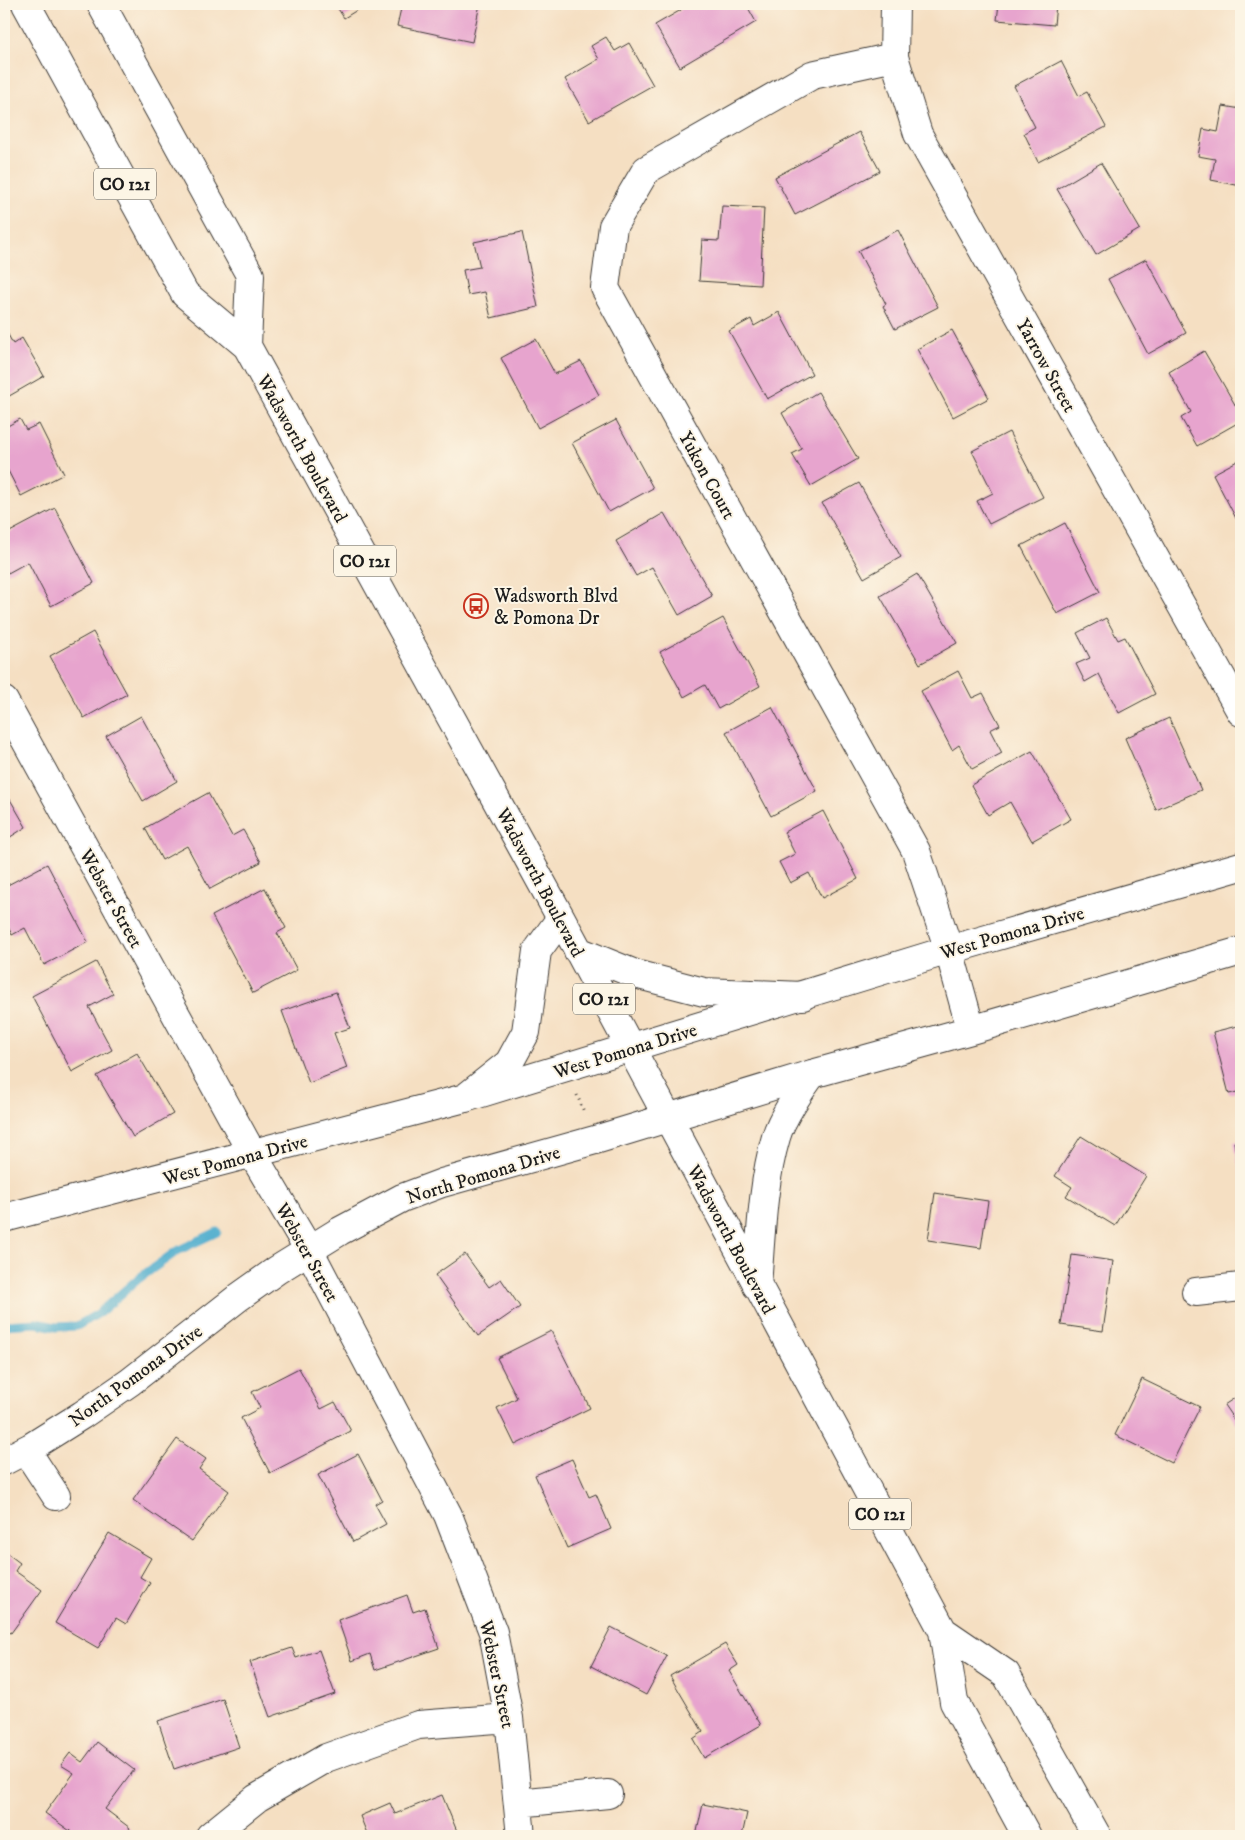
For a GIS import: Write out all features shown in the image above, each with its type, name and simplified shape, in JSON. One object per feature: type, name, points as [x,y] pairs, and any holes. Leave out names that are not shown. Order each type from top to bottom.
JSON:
[{"type":"street","name":"Wadsworth Boulevard","points":[[26,4],[185,294],[247,346],[561,918],[943,1632],[954,1702],[1027,1836]]},
{"type":"street","points":[[101,4],[250,275],[247,346]]},
{"type":"street","name":"Yarrow Street","points":[[895,4],[894,57],[918,134],[1241,712]]},
{"type":"street","name":"Yukon Court","points":[[894,57],[812,75],[646,170],[614,226],[605,288],[916,851],[949,950],[971,1030]]},
{"type":"street","name":"Webster Street","points":[[4,701],[253,1155],[309,1250],[448,1515],[493,1632],[509,1718],[521,1836]]},
{"type":"street","name":"West Pomona Drive","points":[[4,1218],[253,1155],[465,1098],[949,950],[1241,866]]},
{"type":"street","points":[[465,1098],[508,1063],[526,1032],[537,951],[561,918]]},
{"type":"street","points":[[578,950],[635,974],[704,992],[803,996]]},
{"type":"street","points":[[757,1286],[763,1201],[776,1136],[799,1091],[812,1074],[971,1030],[1241,951]]},
{"type":"street","name":"North Pomona Drive","points":[[56,1496],[15,1456],[82,1416],[130,1382],[239,1297],[277,1270],[340,1231],[402,1198],[442,1183],[668,1118],[812,1074]]},
{"type":"street","points":[[1196,1292],[1241,1287]]},
{"type":"street","name":"Wadsworth Boulevard","points":[[943,1632],[1006,1674],[1096,1836]]},
{"type":"street","points":[[210,1836],[257,1798],[326,1758],[418,1725],[509,1718]]},
{"type":"street","points":[[518,1803],[608,1794]]},
{"type":"path","points":[[573,1088],[585,1112]]},
{"type":"building","points":[[335,4],[367,4],[344,18]]},
{"type":"building","points":[[402,4],[480,4],[472,42],[397,26]]},
{"type":"building","points":[[678,4],[746,4],[756,22],[680,67],[655,25],[681,10]]},
{"type":"building","points":[[999,4],[1056,4],[1054,25],[997,20]]},
{"type":"building","points":[[606,37],[615,51],[629,43],[653,85],[589,121],[565,79],[599,59],[591,46]]},
{"type":"building","points":[[1061,61],[1079,96],[1087,92],[1106,127],[1038,162],[1024,133],[1035,127],[1014,86]]},
{"type":"building","points":[[1223,106],[1241,109],[1241,186],[1211,180],[1215,159],[1198,156],[1203,129],[1218,132]]},
{"type":"building","points":[[859,132],[880,171],[795,215],[775,177]]},
{"type":"building","points":[[1101,163],[1140,229],[1096,255],[1057,189]]},
{"type":"building","points":[[722,206],[764,208],[760,285],[699,281],[702,240],[719,241]]},
{"type":"building","points":[[898,230],[938,307],[895,329],[883,306],[886,304],[858,251]]},
{"type":"building","points":[[522,232],[538,307],[491,318],[485,292],[468,295],[463,270],[480,267],[474,242]]},
{"type":"building","points":[[1146,259],[1186,333],[1148,354],[1108,279]]},
{"type":"building","points":[[779,312],[812,374],[767,399],[729,331],[751,319],[754,326]]},
{"type":"building","points":[[4,327],[13,344],[22,338],[44,376],[4,399]]},
{"type":"building","points":[[952,330],[989,398],[953,417],[917,349]]},
{"type":"building","points":[[536,339],[555,374],[581,361],[599,395],[538,428],[501,358]]},
{"type":"building","points":[[1204,351],[1241,415],[1241,421],[1197,446],[1181,418],[1191,412],[1169,372]]},
{"type":"building","points":[[818,392],[858,459],[811,486],[792,454],[802,449],[782,413]]},
{"type":"building","points":[[20,419],[26,430],[39,424],[64,474],[21,496],[4,463],[4,428]]},
{"type":"building","points":[[616,420],[653,488],[609,512],[572,443]]},
{"type":"building","points":[[1009,432],[1043,497],[989,524],[977,501],[993,493],[972,451]]},
{"type":"building","points":[[1241,459],[1241,528],[1213,474]]},
{"type":"building","points":[[859,483],[901,557],[864,578],[822,503]]},
{"type":"building","points":[[55,508],[94,583],[51,606],[28,562],[8,573],[4,566],[4,535]]},
{"type":"building","points":[[664,513],[712,596],[679,615],[652,567],[636,576],[616,541]]},
{"type":"building","points":[[1065,523],[1100,592],[1057,614],[1021,546]]},
{"type":"building","points":[[917,574],[957,643],[920,664],[880,596]]},
{"type":"building","points":[[723,618],[760,686],[718,709],[705,685],[684,697],[660,652]]},
{"type":"building","points":[[1106,618],[1118,640],[1125,637],[1155,694],[1119,713],[1099,674],[1085,682],[1076,664],[1090,658],[1077,633]]},
{"type":"building","points":[[93,632],[127,694],[84,718],[50,656]]},
{"type":"building","points":[[958,671],[972,698],[983,693],[1000,725],[990,730],[1002,753],[972,769],[959,745],[952,750],[921,691]]},
{"type":"building","points":[[772,707],[817,791],[771,816],[726,732]]},
{"type":"building","points":[[141,716],[177,781],[143,801],[106,736]]},
{"type":"building","points":[[1169,718],[1201,790],[1156,810],[1125,738]]},
{"type":"building","points":[[1032,751],[1071,819],[1032,841],[1010,802],[988,815],[971,785]]},
{"type":"building","points":[[4,789],[26,827],[4,841]]},
{"type":"building","points":[[208,793],[232,836],[243,830],[261,862],[210,889],[187,846],[162,860],[145,828]]},
{"type":"building","points":[[823,811],[858,879],[822,898],[809,873],[790,883],[779,862],[795,854],[784,832]]},
{"type":"building","points":[[47,864],[88,942],[44,965],[25,928],[12,935],[4,919],[4,887]]},
{"type":"building","points":[[265,888],[286,928],[277,933],[297,970],[253,993],[212,916]]},
{"type":"building","points":[[96,962],[113,994],[89,1007],[112,1050],[72,1072],[32,996]]},
{"type":"building","points":[[336,992],[350,1028],[334,1033],[347,1068],[309,1083],[282,1011]]},
{"type":"building","points":[[1241,1025],[1241,1091],[1229,1094],[1213,1032]]},
{"type":"building","points":[[137,1053],[173,1114],[133,1137],[97,1076]]},
{"type":"building","points":[[1081,1136],[1146,1176],[1115,1226],[1066,1196],[1072,1187],[1055,1176]]},
{"type":"building","points":[[1241,1141],[1241,1174],[1240,1175],[1234,1142]]},
{"type":"building","points":[[935,1193],[988,1201],[981,1248],[928,1240]]},
{"type":"building","points":[[465,1254],[489,1287],[501,1279],[520,1307],[478,1336],[435,1275]]},
{"type":"building","points":[[1072,1255],[1113,1261],[1103,1331],[1061,1325]]},
{"type":"building","points":[[551,1331],[590,1408],[515,1445],[497,1408],[517,1398],[497,1358]]},
{"type":"building","points":[[299,1368],[321,1409],[335,1402],[351,1431],[270,1473],[241,1418],[260,1408],[252,1392]]},
{"type":"building","points":[[1142,1379],[1200,1407],[1172,1463],[1115,1435]]},
{"type":"building","points":[[1241,1394],[1241,1430],[1224,1405]]},
{"type":"building","points":[[177,1439],[206,1459],[199,1469],[229,1491],[192,1541],[133,1500]]},
{"type":"building","points":[[358,1454],[382,1500],[375,1504],[386,1524],[353,1542],[318,1475]]},
{"type":"building","points":[[572,1459],[589,1497],[596,1494],[611,1529],[567,1548],[535,1475]]},
{"type":"building","points":[[109,1533],[151,1558],[140,1577],[150,1583],[126,1624],[116,1618],[98,1648],[55,1623]]},
{"type":"building","points":[[4,1551],[20,1563],[15,1571],[42,1590],[11,1633],[4,1629]]},
{"type":"building","points":[[407,1595],[413,1612],[425,1608],[439,1648],[375,1670],[370,1654],[352,1661],[338,1620]]},
{"type":"building","points":[[611,1627],[667,1656],[646,1695],[591,1666]]},
{"type":"building","points":[[725,1644],[738,1665],[729,1671],[761,1725],[704,1758],[693,1739],[703,1732],[670,1676]]},
{"type":"building","points":[[292,1648],[296,1658],[319,1650],[335,1694],[270,1717],[250,1662]]},
{"type":"building","points":[[223,1699],[239,1747],[174,1769],[158,1721]]},
{"type":"building","points":[[97,1742],[134,1770],[105,1809],[130,1828],[125,1836],[77,1836],[45,1813],[74,1773],[61,1765],[70,1753],[82,1762]]},
{"type":"building","points":[[442,1795],[459,1836],[368,1836],[360,1816],[390,1803],[395,1814]]},
{"type":"building","points":[[703,1804],[747,1813],[742,1836],[696,1836]]},
{"type":"waterway","points":[[4,1325],[36,1323],[56,1327],[77,1326],[99,1313],[138,1279],[177,1251],[217,1232]]},
{"type":"place","name":"Wadsworth Blvd & Pomona Dr","points":[[476,606]]}]
